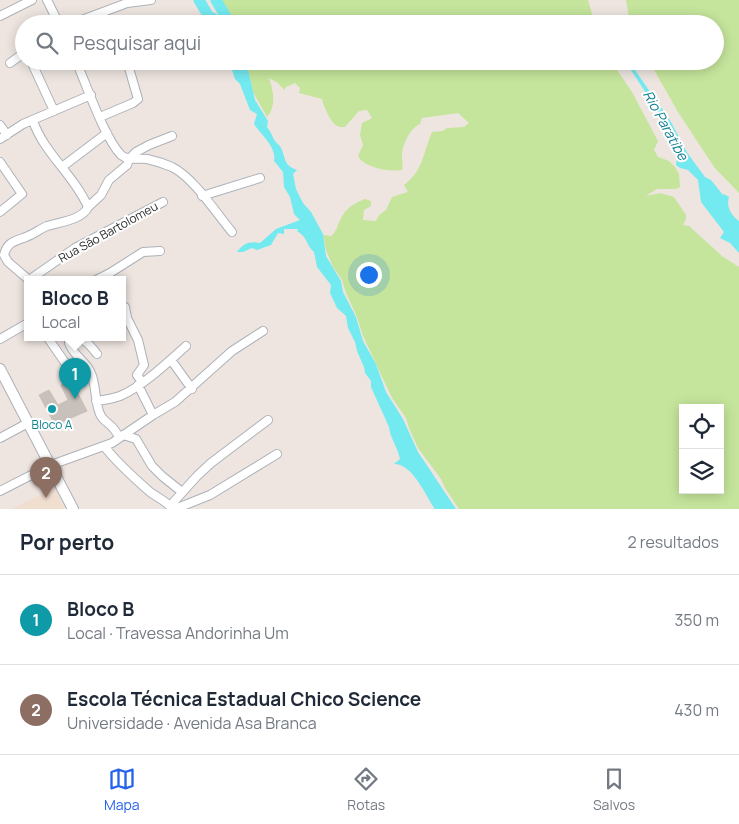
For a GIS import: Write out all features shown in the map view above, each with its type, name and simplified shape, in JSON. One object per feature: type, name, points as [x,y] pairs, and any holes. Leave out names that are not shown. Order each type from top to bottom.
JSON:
[{"type":"street","points":[[0,16],[32,0]]},
{"type":"street","points":[[47,0],[54,15]]},
{"type":"street","points":[[95,15],[127,3],[151,0]]},
{"type":"street","points":[[10,63],[15,59]]},
{"type":"street","points":[[35,70],[54,111]]},
{"type":"street","points":[[80,70],[107,133],[118,151],[125,158],[149,159],[172,167],[188,178],[232,232]]},
{"type":"street","points":[[100,116],[133,103],[138,99],[130,70]]},
{"type":"street","points":[[0,125],[3,137],[23,124],[90,94]]},
{"type":"street","points":[[33,121],[41,140],[62,167],[87,205]]},
{"type":"street","points":[[62,167],[107,133]]},
{"type":"street","points":[[25,276],[8,262],[4,255],[10,243],[76,217],[86,210],[87,205],[98,199],[109,180],[127,165],[129,159],[140,150],[172,136]]},
{"type":"street","points":[[0,162],[22,194],[0,212]]},
{"type":"street","points":[[202,196],[260,178]]},
{"type":"street","name":"Rua São Bartolomeu","points":[[36,276],[75,248],[163,202]]},
{"type":"street","points":[[105,276],[143,252],[160,251]]},
{"type":"street","points":[[126,318],[136,335],[144,364],[137,375],[153,415]]},
{"type":"street","points":[[0,339],[24,325]]},
{"type":"street","points":[[0,491],[51,465],[104,446],[121,436],[175,402],[232,352],[263,331]]},
{"type":"street","points":[[50,341],[66,364]]},
{"type":"street","points":[[70,341],[72,349],[90,371],[101,417],[114,426],[121,436],[136,439],[152,466],[182,492]]},
{"type":"street","points":[[85,341],[97,354]]},
{"type":"street","points":[[96,401],[123,395],[171,360],[186,346]]},
{"type":"street","points":[[171,360],[192,388]]},
{"type":"street","points":[[0,369],[3,380],[51,465],[73,509]]},
{"type":"street","points":[[173,508],[182,492],[211,463],[268,420]]},
{"type":"street","points":[[0,438],[28,423]]},
{"type":"street","points":[[104,446],[142,484],[173,508]]},
{"type":"street","points":[[173,508],[210,495],[277,454]]},
{"type":"shaded area","points":[[55,488],[64,509],[11,509]]},
{"type":"green space","points":[[218,0],[588,0],[592,15],[228,15]]},
{"type":"green space","points":[[626,0],[739,0],[739,193],[714,167],[678,112],[654,70],[724,70],[724,15],[628,15]]},
{"type":"green space","points":[[248,70],[617,70],[632,92],[658,141],[654,150],[658,157],[669,161],[679,174],[680,187],[676,189],[657,189],[646,196],[660,193],[674,197],[686,215],[683,225],[689,226],[722,256],[739,267],[739,509],[459,509],[441,479],[418,448],[406,418],[392,398],[363,336],[342,280],[333,267],[326,250],[323,235],[331,236],[345,212],[355,203],[365,199],[371,201],[371,206],[364,210],[363,220],[376,221],[379,215],[386,210],[392,197],[408,192],[404,185],[419,168],[432,132],[443,131],[447,128],[464,127],[469,123],[458,113],[422,118],[420,124],[413,129],[405,141],[402,154],[402,170],[384,170],[366,164],[358,156],[363,145],[360,135],[362,123],[372,118],[367,110],[359,111],[345,127],[338,126],[330,118],[322,99],[299,93],[300,88],[295,83],[284,90],[278,83],[269,78],[273,93],[270,113],[267,117],[253,92]]},
{"type":"water","points":[[232,70],[248,70],[255,100],[268,121],[267,127],[281,147],[289,166],[297,170],[293,174],[296,189],[323,234],[326,256],[341,281],[343,292],[356,317],[363,341],[376,364],[386,392],[403,419],[418,452],[456,509],[435,509],[413,475],[401,465],[394,464],[400,459],[399,455],[371,387],[371,381],[365,373],[355,342],[348,328],[346,316],[337,308],[330,293],[331,285],[317,267],[314,252],[301,233],[297,231],[298,229],[284,229],[284,234],[278,233],[271,245],[257,250],[252,248],[243,252],[237,252],[247,243],[260,243],[276,229],[300,220],[294,214],[290,197],[284,187],[283,172],[274,161],[271,146],[254,124],[257,114],[250,110],[240,84],[235,79]]},
{"type":"water","name":"Rio Paratibe","points":[[631,70],[635,70],[671,122],[686,151],[705,177],[711,180],[723,195],[729,197],[728,204],[730,210],[739,221],[739,253],[730,243],[720,238],[724,232],[701,202],[698,180],[688,170],[676,165],[678,150],[657,110]]},
{"type":"building","points":[[71,380],[87,411],[55,425],[39,395],[49,390],[58,405],[68,400],[61,385]]},
{"type":"waterway","points":[[199,0],[208,15]]},
{"type":"waterway","points":[[216,0],[225,15]]},
{"type":"place","name":"Bloco B","points":[[75,399]]},
{"type":"place","name":"Bloco A","points":[[52,409]]},
{"type":"place","name":"Escola Técnica Estadual Chico Science","points":[[46,498]]}]
